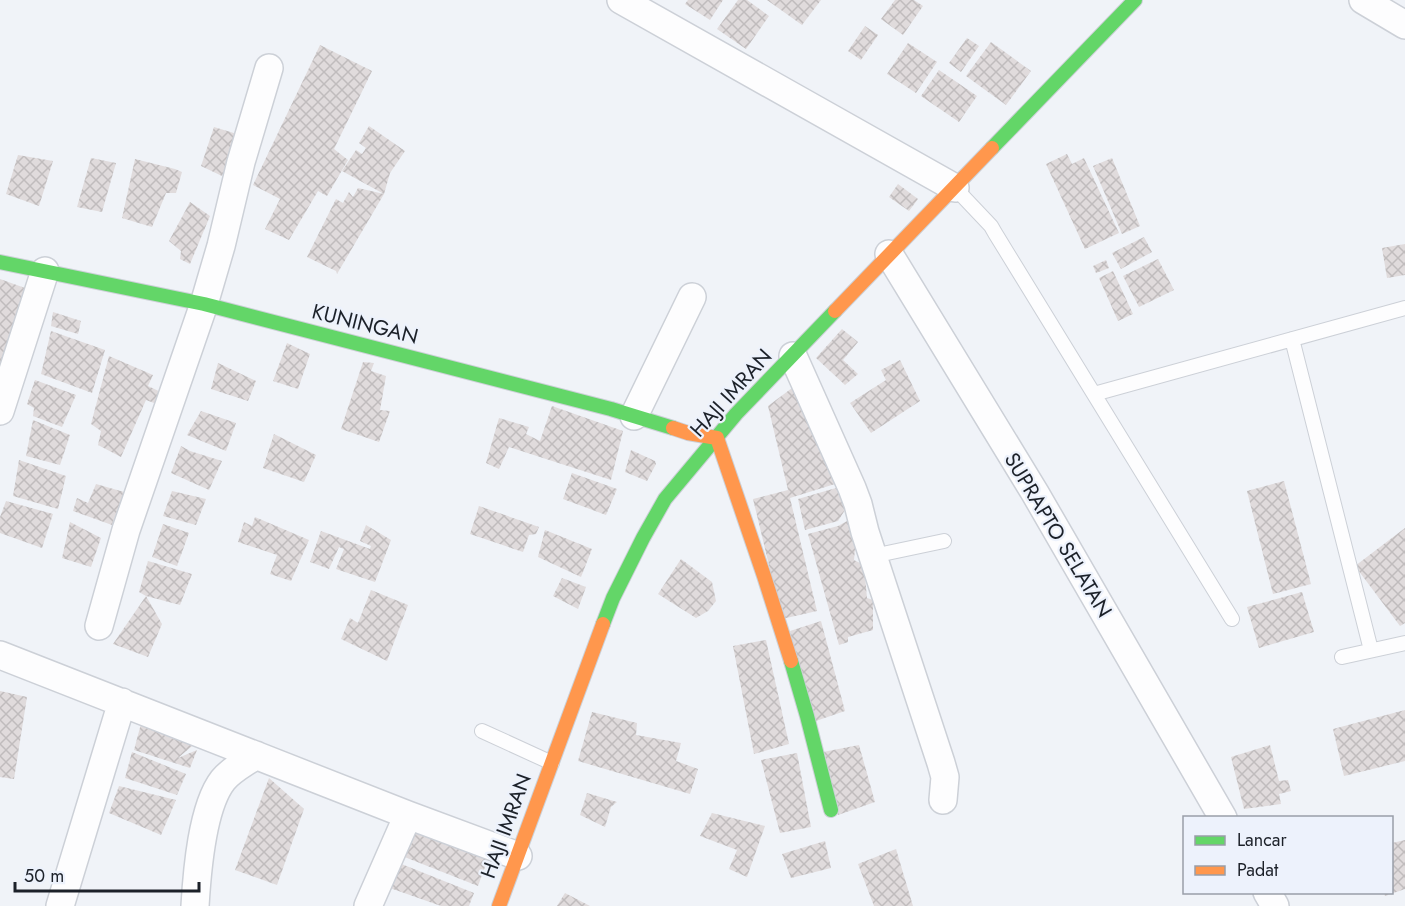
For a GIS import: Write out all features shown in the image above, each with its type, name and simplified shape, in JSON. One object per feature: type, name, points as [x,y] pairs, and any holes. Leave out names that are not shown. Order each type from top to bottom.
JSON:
[{"type":"street","points":[[621,0],[955,188]]},
{"type":"street","name":"HAJI IMRAN","points":[[499,906],[612,598],[664,499],[736,414],[1135,0]]},
{"type":"street","points":[[1363,0],[1405,25]]},
{"type":"street","points":[[99,626],[126,530],[204,304],[221,246],[241,162],[269,68]]},
{"type":"street","name":"SUPRAPTO SELATAN","points":[[889,254],[1035,493],[1222,816]]},
{"type":"street","name":"KUNINGAN","points":[[0,262],[204,304],[611,409],[688,433],[717,438]]},
{"type":"street","points":[[0,411],[45,271]]},
{"type":"street","points":[[634,416],[692,297]]},
{"type":"street","points":[[793,356],[858,504],[865,532],[941,763],[945,777],[943,800]]},
{"type":"street","points":[[717,438],[782,630],[816,747],[831,810]]},
{"type":"street","points":[[0,655],[518,856]]},
{"type":"street","points":[[60,906],[122,702]]},
{"type":"street","points":[[195,906],[197,874],[211,802],[222,781],[256,755]]},
{"type":"street","points":[[368,906],[408,815]]},
{"type":"lane","points":[[955,188],[991,226],[1232,619]]},
{"type":"lane","points":[[1094,394],[1405,308]]},
{"type":"lane","points":[[1292,339],[1371,650]]},
{"type":"lane","points":[[873,556],[944,541]]},
{"type":"lane","points":[[1342,657],[1405,643]]},
{"type":"lane","points":[[482,731],[552,763]]},
{"type":"building","points":[[688,0],[723,0],[710,20],[685,4]]},
{"type":"building","points":[[738,0],[747,0],[769,16],[746,49],[717,29]]},
{"type":"building","points":[[767,0],[821,0],[802,25]]},
{"type":"building","points":[[895,0],[914,0],[923,6],[903,35],[881,19]]},
{"type":"building","points":[[865,26],[878,35],[861,60],[848,51]]},
{"type":"building","points":[[967,38],[979,46],[961,72],[949,63]]},
{"type":"building","points":[[991,42],[1031,71],[1006,105],[966,76]]},
{"type":"building","points":[[908,43],[937,62],[916,93],[887,74]]},
{"type":"building","points":[[320,45],[372,71],[334,149],[348,160],[327,196],[318,191],[289,240],[265,229],[280,199],[253,185]]},
{"type":"building","points":[[939,70],[977,96],[959,122],[921,96]]},
{"type":"building","points":[[369,126],[405,151],[390,173],[384,194],[342,171],[356,150],[362,154],[366,148],[359,143]]},
{"type":"building","points":[[214,127],[237,134],[222,176],[201,166]]},
{"type":"building","points":[[1067,154],[1072,164],[1084,158],[1119,233],[1085,249],[1046,164]]},
{"type":"building","points":[[18,155],[53,161],[39,206],[6,194]]},
{"type":"building","points":[[91,158],[116,163],[102,212],[77,207]]},
{"type":"building","points":[[1112,158],[1140,226],[1122,234],[1093,166]]},
{"type":"building","points":[[135,159],[182,172],[176,193],[166,193],[152,227],[122,218]]},
{"type":"building","points":[[898,184],[918,199],[909,211],[889,197]]},
{"type":"building","points":[[358,188],[384,194],[337,274],[336,271],[307,257],[336,199],[343,203],[349,192],[353,197]]},
{"type":"building","points":[[190,202],[210,216],[190,264],[180,259],[181,251],[169,241]]},
{"type":"building","points":[[1144,237],[1152,252],[1121,269],[1112,253]]},
{"type":"building","points":[[1405,244],[1405,275],[1387,278],[1382,248]]},
{"type":"building","points":[[1158,259],[1174,290],[1139,307],[1123,276]]},
{"type":"building","points":[[1106,260],[1109,268],[1096,273],[1093,266]]},
{"type":"building","points":[[1113,271],[1133,314],[1118,321],[1099,278]]},
{"type":"building","points":[[0,279],[25,288],[1,371],[0,371]]},
{"type":"building","points":[[53,312],[81,321],[78,334],[51,326]]},
{"type":"building","points":[[842,329],[858,342],[843,360],[858,374],[845,385],[816,358]]},
{"type":"building","points":[[51,331],[105,350],[92,393],[41,374]]},
{"type":"building","points":[[287,343],[310,354],[298,389],[273,381]]},
{"type":"building","points":[[109,356],[153,375],[148,386],[165,394],[162,406],[146,400],[121,457],[98,445],[101,431],[91,424]]},
{"type":"building","points":[[900,360],[920,401],[871,433],[850,403],[886,380],[881,370]]},
{"type":"building","points":[[363,362],[374,363],[371,371],[386,376],[380,410],[390,411],[379,442],[341,429]]},
{"type":"building","points":[[218,363],[256,381],[248,401],[211,389]]},
{"type":"building","points":[[35,380],[76,395],[62,427],[33,416],[34,408],[27,404]]},
{"type":"building","points":[[796,385],[835,484],[790,498],[817,611],[782,619],[753,499],[788,490],[768,406]]},
{"type":"building","points":[[552,406],[623,431],[611,480],[509,447],[499,469],[486,463],[499,418],[529,427],[526,434],[540,441]]},
{"type":"building","points":[[201,411],[236,423],[226,451],[187,435]]},
{"type":"building","points":[[33,420],[70,435],[60,465],[26,456]]},
{"type":"building","points":[[274,434],[316,455],[304,482],[263,468]]},
{"type":"building","points":[[181,446],[222,461],[209,490],[171,473]]},
{"type":"building","points":[[631,450],[655,461],[656,464],[647,481],[625,472]]},
{"type":"building","points":[[19,460],[66,476],[58,509],[13,496]]},
{"type":"building","points":[[572,473],[617,489],[606,515],[563,499]]},
{"type":"building","points":[[1284,481],[1311,584],[1273,594],[1247,491]]},
{"type":"building","points":[[96,484],[124,492],[112,525],[73,511],[77,498],[88,503]]},
{"type":"building","points":[[836,488],[842,497],[845,510],[838,521],[805,530],[798,499]]},
{"type":"building","points":[[172,491],[206,499],[196,525],[163,516]]},
{"type":"building","points":[[6,501],[53,514],[42,548],[0,533],[0,517]]},
{"type":"building","points":[[479,506],[539,527],[536,534],[529,535],[523,552],[470,534]]},
{"type":"building","points":[[255,517],[309,540],[291,581],[270,574],[277,555],[238,542],[244,522],[252,526]]},
{"type":"building","points":[[849,520],[850,530],[860,532],[861,546],[855,549],[854,560],[864,565],[867,598],[873,600],[873,630],[848,637],[848,642],[839,645],[808,534],[838,526]]},
{"type":"building","points":[[70,522],[101,538],[91,567],[62,558]]},
{"type":"building","points":[[163,524],[189,533],[177,566],[152,557]]},
{"type":"building","points":[[366,525],[391,540],[375,582],[336,569],[344,549],[339,547],[329,569],[310,562],[321,531],[370,549],[371,546],[360,541]]},
{"type":"building","points":[[1405,528],[1405,623],[1400,626],[1355,566]]},
{"type":"building","points":[[545,530],[592,549],[581,577],[538,557]]},
{"type":"building","points":[[681,559],[712,582],[716,601],[708,611],[696,618],[658,594]]},
{"type":"building","points":[[148,561],[192,574],[180,605],[139,592]]},
{"type":"building","points":[[562,578],[586,587],[578,609],[553,596]]},
{"type":"building","points":[[371,590],[408,605],[387,661],[341,639],[350,618],[358,623]]},
{"type":"building","points":[[1302,592],[1314,632],[1259,648],[1247,607]]},
{"type":"building","points":[[146,596],[162,624],[148,657],[113,644]]},
{"type":"building","points":[[821,621],[845,711],[810,723],[790,631]]},
{"type":"building","points":[[766,640],[789,744],[754,754],[733,646]]},
{"type":"building","points":[[0,691],[27,697],[14,779],[0,777]]},
{"type":"building","points":[[1405,710],[1405,761],[1344,776],[1333,729]]},
{"type":"building","points":[[592,712],[637,723],[636,735],[681,743],[676,761],[698,769],[690,794],[578,761]]},
{"type":"building","points":[[142,720],[198,741],[178,758],[197,750],[190,768],[134,750]]},
{"type":"building","points":[[859,745],[875,802],[838,815],[823,752]]},
{"type":"building","points":[[1270,745],[1279,781],[1288,780],[1291,791],[1279,794],[1281,804],[1244,809],[1231,757]]},
{"type":"building","points":[[132,752],[186,774],[177,795],[125,778]]},
{"type":"building","points":[[797,753],[811,827],[780,833],[761,760]]},
{"type":"building","points":[[269,778],[304,809],[277,885],[235,870]]},
{"type":"building","points":[[119,786],[176,800],[161,835],[109,813]]},
{"type":"building","points":[[587,793],[617,802],[611,807],[605,827],[580,815]]},
{"type":"building","points":[[712,813],[765,826],[747,877],[729,869],[737,850],[700,836]]},
{"type":"building","points":[[414,826],[489,856],[478,886],[402,856]]},
{"type":"building","points":[[1405,840],[1405,889],[1393,893],[1393,843]]},
{"type":"building","points":[[825,841],[831,868],[791,878],[782,854]]},
{"type":"building","points":[[896,849],[913,906],[874,906],[858,864]]},
{"type":"building","points":[[399,863],[474,893],[469,906],[441,906],[390,888]]},
{"type":"building","points":[[565,893],[590,906],[557,906]]},
{"type":"traffic: fast","points":[[992,148],[1135,0]]},
{"type":"traffic: fast","points":[[0,262],[204,304],[611,409],[673,428]]},
{"type":"traffic: fast","points":[[603,624],[613,598],[665,499],[736,414],[835,311]]},
{"type":"traffic: fast","points":[[791,661],[831,810]]},
{"type":"traffic: slow","points":[[835,311],[992,148]]},
{"type":"traffic: slow","points":[[673,428],[717,438],[791,661]]},
{"type":"traffic: slow","points":[[499,906],[603,624]]}]
